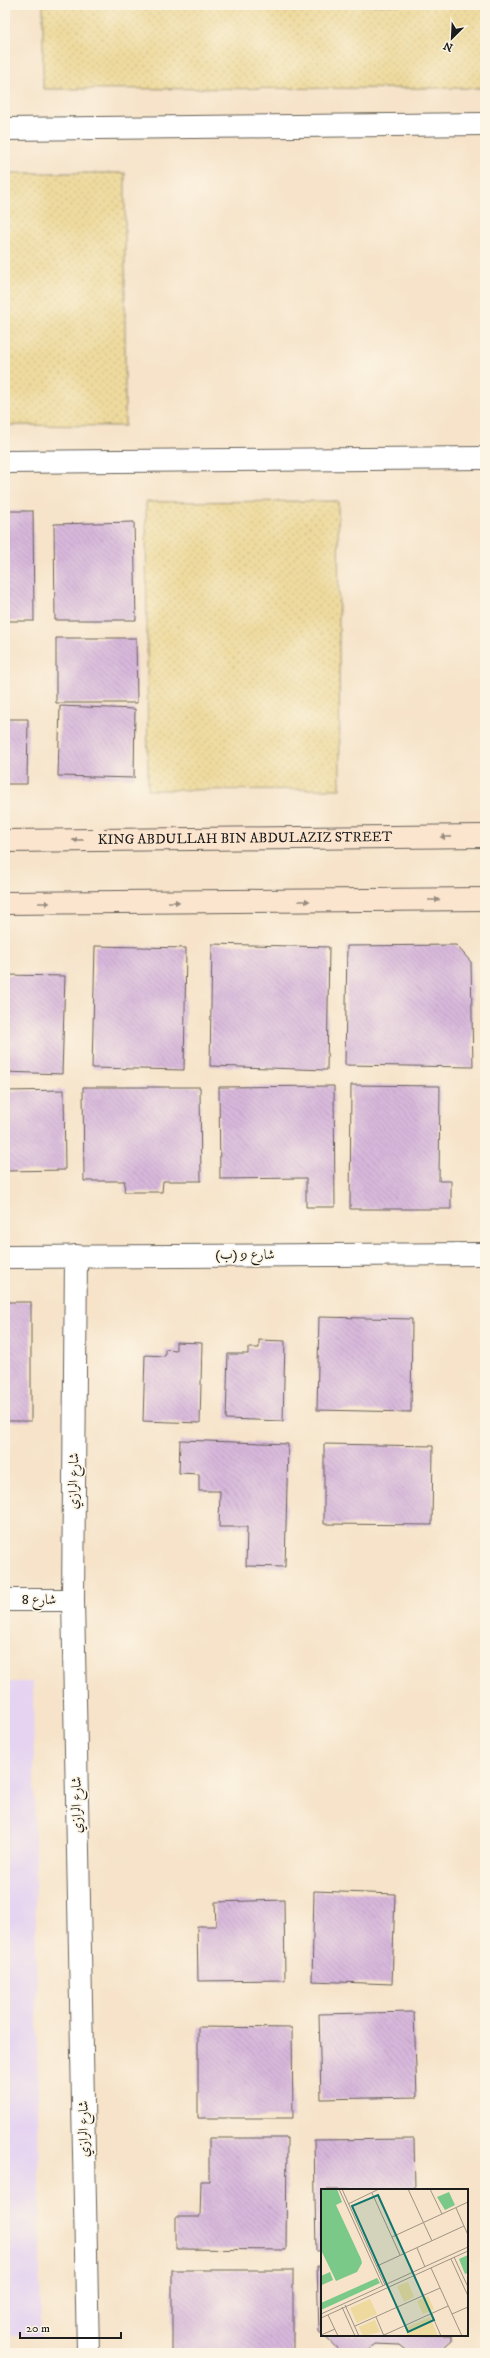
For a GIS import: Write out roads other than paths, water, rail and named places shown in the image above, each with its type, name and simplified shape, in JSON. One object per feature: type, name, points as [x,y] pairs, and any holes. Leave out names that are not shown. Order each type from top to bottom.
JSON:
[{"type":"main road","name":"KING ABDULLAH BIN ABDULAZIZ STREET","points":[[5,841],[485,836]]},
{"type":"main road","points":[[5,903],[485,900]]},
{"type":"street","points":[[5,129],[485,124]]},
{"type":"street","points":[[5,462],[485,458]]},
{"type":"street","name":"شارع 9 (ب)","points":[[5,1257],[485,1254]]},
{"type":"street","name":"شارع الرازي","points":[[76,1256],[73,1600],[88,2353]]},
{"type":"street","name":"شارع 8","points":[[5,1600],[73,1600]]}]
